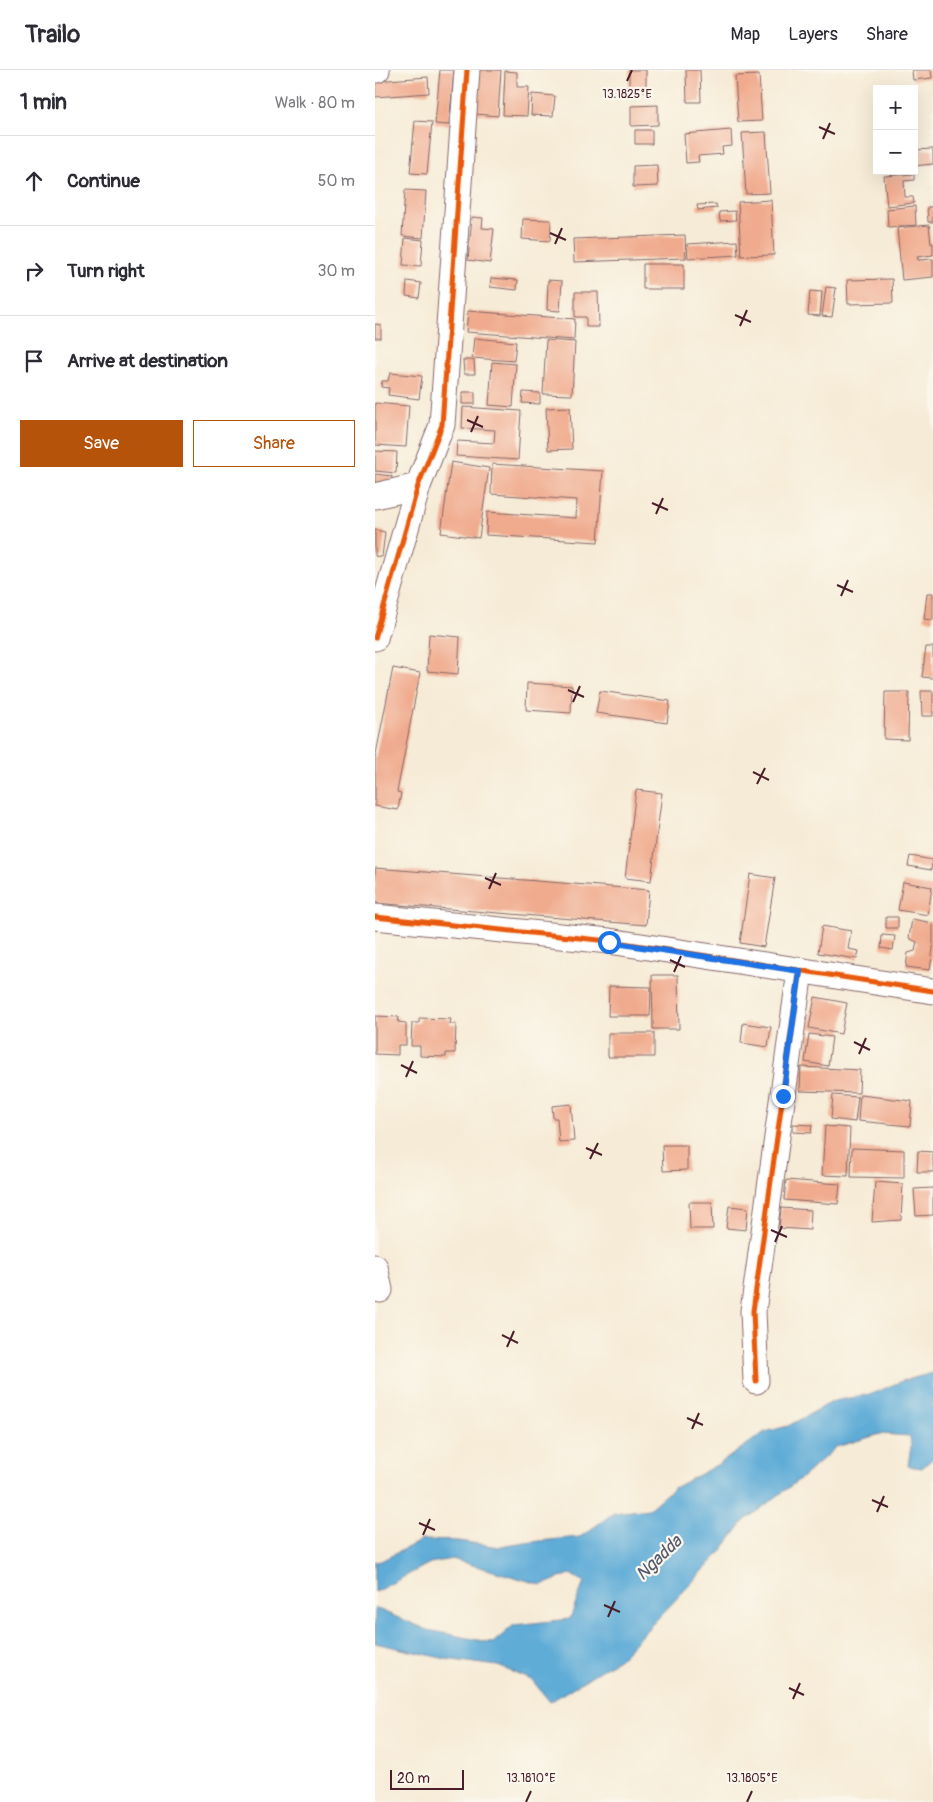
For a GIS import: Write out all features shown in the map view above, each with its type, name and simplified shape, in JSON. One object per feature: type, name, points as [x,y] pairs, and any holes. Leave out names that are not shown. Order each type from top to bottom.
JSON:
[{"type":"street","points":[[375,638],[418,486],[442,425],[467,70]]},
{"type":"street","points":[[375,496],[418,486]]},
{"type":"street","points":[[375,917],[609,942],[933,991]]},
{"type":"street","points":[[756,1381],[753,1311],[800,971]]},
{"type":"water","name":"Ngadda","points":[[933,1373],[933,1458],[922,1468],[908,1466],[911,1446],[910,1436],[880,1434],[836,1447],[804,1476],[744,1521],[719,1554],[620,1658],[550,1702],[532,1680],[498,1666],[446,1659],[375,1643],[375,1608],[428,1630],[493,1643],[514,1625],[570,1619],[584,1582],[570,1574],[542,1585],[452,1559],[430,1563],[375,1592],[375,1562],[381,1561],[422,1540],[458,1541],[499,1547],[580,1537],[614,1513],[649,1509],[672,1489],[719,1464],[765,1432],[788,1426],[834,1401],[872,1394],[902,1381]]},
{"type":"building","points":[[440,70],[454,70],[449,125],[435,124]]},
{"type":"building","points":[[477,70],[501,70],[498,116],[475,114]]},
{"type":"building","points":[[629,70],[646,70],[646,91],[629,91]]},
{"type":"building","points":[[686,70],[700,70],[701,102],[687,102]]},
{"type":"building","points":[[912,70],[931,70],[932,78],[913,80]]},
{"type":"building","points":[[505,71],[517,72],[517,87],[529,87],[527,116],[503,115]]},
{"type":"building","points":[[759,75],[762,121],[738,122],[735,76]]},
{"type":"building","points":[[428,77],[429,93],[375,97],[375,81]]},
{"type":"building","points":[[532,94],[555,96],[553,116],[531,115]]},
{"type":"building","points":[[658,105],[658,125],[631,126],[631,106]]},
{"type":"building","points":[[415,121],[432,122],[427,174],[410,173]]},
{"type":"building","points":[[635,130],[652,130],[652,144],[635,144]]},
{"type":"building","points":[[731,130],[732,146],[722,147],[723,154],[698,156],[699,162],[686,163],[684,134]]},
{"type":"building","points":[[766,132],[770,193],[746,194],[742,133]]},
{"type":"building","points":[[933,149],[933,164],[918,166],[918,150]]},
{"type":"building","points":[[657,165],[658,186],[633,187],[633,166]]},
{"type":"building","points":[[914,175],[914,180],[904,181],[905,197],[913,197],[914,203],[887,206],[884,176]]},
{"type":"building","points":[[405,190],[426,191],[423,238],[402,236]]},
{"type":"building","points":[[771,200],[774,255],[741,256],[738,202]]},
{"type":"building","points":[[716,204],[717,208],[698,210],[697,205]]},
{"type":"building","points":[[915,206],[916,225],[888,227],[887,209]]},
{"type":"building","points":[[927,207],[933,207],[933,222],[928,222]]},
{"type":"building","points":[[735,211],[736,220],[720,221],[719,212]]},
{"type":"building","points":[[472,217],[483,218],[482,228],[494,229],[490,263],[468,260]]},
{"type":"building","points":[[523,219],[551,220],[550,241],[522,239]]},
{"type":"building","points":[[929,225],[931,244],[933,243],[933,255],[917,257],[918,260],[933,259],[933,277],[902,280],[897,228]]},
{"type":"building","points":[[685,235],[686,258],[574,262],[573,239]]},
{"type":"building","points":[[405,238],[423,240],[421,266],[403,265]]},
{"type":"building","points":[[737,241],[738,255],[688,258],[687,244]]},
{"type":"building","points":[[643,264],[684,264],[684,289],[643,289]]},
{"type":"building","points":[[491,278],[518,280],[517,290],[490,287]]},
{"type":"building","points":[[892,279],[893,303],[848,304],[847,280]]},
{"type":"building","points":[[548,280],[562,281],[560,311],[547,310]]},
{"type":"building","points":[[407,281],[421,283],[419,298],[406,296]]},
{"type":"building","points":[[826,287],[836,288],[832,317],[822,316]]},
{"type":"building","points":[[810,291],[822,292],[820,316],[808,315]]},
{"type":"building","points":[[575,292],[598,292],[599,327],[586,327],[586,317],[575,317]]},
{"type":"building","points":[[468,311],[575,319],[574,340],[466,332]]},
{"type":"building","points":[[375,324],[381,325],[381,338],[375,338]]},
{"type":"building","points":[[474,338],[516,342],[514,361],[472,358]]},
{"type":"building","points":[[546,340],[575,342],[572,395],[543,394]]},
{"type":"building","points":[[463,360],[474,360],[475,374],[464,374]]},
{"type":"building","points":[[492,362],[516,364],[513,407],[489,405]]},
{"type":"building","points":[[390,373],[422,376],[419,399],[388,395],[389,388],[381,387],[382,381],[388,381]]},
{"type":"building","points":[[462,392],[475,392],[475,404],[462,404]]},
{"type":"building","points":[[523,392],[540,393],[540,404],[522,403]]},
{"type":"building","points":[[375,403],[409,406],[406,447],[375,445]]},
{"type":"building","points":[[463,407],[521,411],[518,460],[456,456],[457,441],[494,443],[495,430],[462,428]]},
{"type":"building","points":[[570,407],[572,449],[548,450],[546,408]]},
{"type":"building","points":[[375,451],[397,452],[396,473],[375,471]]},
{"type":"building","points":[[451,462],[489,468],[479,538],[441,533]]},
{"type":"building","points":[[492,464],[603,471],[598,542],[486,535],[487,512],[576,518],[577,500],[491,494]]},
{"type":"building","points":[[375,474],[392,476],[391,483],[375,482]]},
{"type":"building","points":[[375,530],[385,532],[382,557],[375,556]]},
{"type":"building","points":[[927,593],[933,593],[933,620],[924,619]]},
{"type":"building","points":[[429,634],[460,637],[458,674],[427,671]]},
{"type":"building","points":[[926,647],[933,647],[933,678],[922,677]]},
{"type":"building","points":[[393,668],[420,673],[397,792],[401,793],[398,810],[375,806],[375,759]]},
{"type":"building","points":[[527,683],[572,686],[571,713],[526,710]]},
{"type":"building","points":[[600,691],[670,701],[667,723],[596,713]]},
{"type":"building","points":[[921,691],[933,691],[933,716],[922,716]]},
{"type":"building","points":[[885,692],[909,692],[908,740],[884,739]]},
{"type":"building","points":[[636,790],[662,793],[651,881],[625,878]]},
{"type":"building","points":[[910,856],[933,860],[931,870],[908,866]]},
{"type":"building","points":[[375,868],[649,890],[646,925],[375,903]]},
{"type":"building","points":[[750,874],[775,878],[764,947],[740,943]]},
{"type":"building","points":[[903,882],[932,887],[928,915],[898,910]]},
{"type":"building","points":[[886,917],[898,917],[898,928],[886,928]]},
{"type":"building","points":[[912,919],[933,923],[933,948],[930,970],[906,967],[908,953],[915,951],[917,942],[909,938]]},
{"type":"building","points":[[822,926],[851,931],[848,949],[859,951],[857,959],[818,953]]},
{"type":"building","points":[[882,935],[895,936],[893,950],[881,948]]},
{"type":"building","points":[[652,975],[678,975],[679,1029],[653,1029]]},
{"type":"building","points":[[609,986],[651,987],[650,1016],[608,1016]]},
{"type":"building","points":[[815,997],[847,1003],[841,1034],[809,1028]]},
{"type":"building","points":[[375,1016],[399,1017],[398,1022],[406,1023],[406,1045],[398,1045],[398,1055],[375,1054]]},
{"type":"building","points":[[419,1018],[451,1019],[450,1024],[456,1024],[455,1053],[446,1053],[446,1057],[420,1056],[420,1046],[411,1046],[412,1023],[419,1023]]},
{"type":"building","points":[[743,1023],[771,1027],[768,1047],[741,1043]]},
{"type":"building","points":[[608,1033],[654,1033],[654,1057],[608,1057]]},
{"type":"building","points":[[809,1034],[832,1037],[828,1066],[805,1062]]},
{"type":"building","points":[[801,1067],[860,1070],[859,1093],[800,1091]]},
{"type":"building","points":[[833,1095],[858,1097],[855,1122],[831,1119]]},
{"type":"building","points":[[860,1095],[912,1101],[910,1126],[858,1121]]},
{"type":"building","points":[[571,1104],[574,1141],[559,1142],[557,1118],[553,1118],[552,1106]]},
{"type":"building","points":[[793,1124],[812,1125],[811,1133],[793,1132]]},
{"type":"building","points":[[825,1126],[850,1128],[848,1176],[822,1175]]},
{"type":"building","points":[[662,1145],[687,1145],[687,1170],[663,1171]]},
{"type":"building","points":[[852,1148],[904,1150],[904,1178],[851,1177]]},
{"type":"building","points":[[918,1151],[933,1152],[933,1172],[917,1172]]},
{"type":"building","points":[[786,1180],[840,1184],[838,1204],[784,1200]]},
{"type":"building","points":[[875,1182],[903,1184],[901,1220],[872,1222]]},
{"type":"building","points":[[933,1188],[933,1215],[916,1216],[914,1189]]},
{"type":"building","points":[[689,1202],[712,1202],[713,1229],[690,1229]]},
{"type":"building","points":[[729,1206],[748,1208],[746,1230],[726,1228]]},
{"type":"building","points":[[781,1208],[811,1210],[810,1230],[779,1228]]},
{"type":"cycle path","points":[[375,638],[418,486],[442,425],[467,70]]},
{"type":"cycle path","points":[[375,917],[609,941],[933,991]]},
{"type":"cycle path","points":[[756,1381],[753,1311],[800,971]]},
{"type":"route","points":[[609,942],[800,971],[783,1096]]}]
